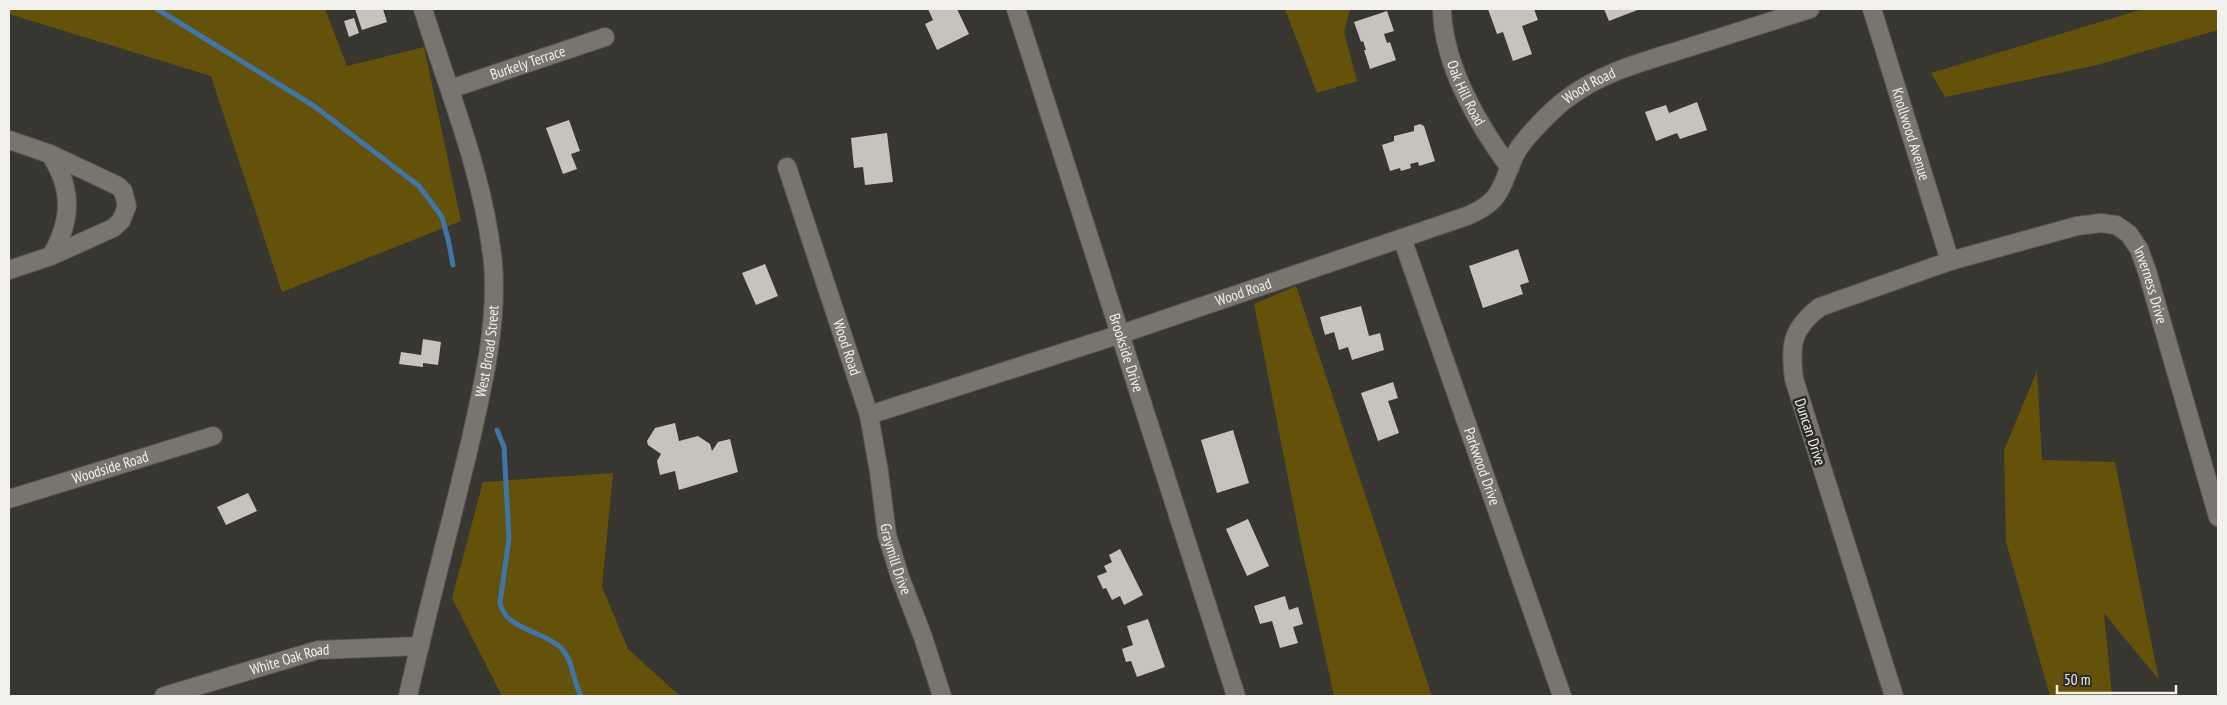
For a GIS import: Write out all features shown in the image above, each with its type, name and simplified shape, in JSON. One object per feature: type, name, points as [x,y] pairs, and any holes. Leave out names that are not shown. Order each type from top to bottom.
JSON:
[{"type":"street","name":"West Broad Street","points":[[408,696],[477,415],[491,332],[494,296],[493,265],[484,204],[450,89],[423,9]]},
{"type":"street","name":"Brookside Drive","points":[[1016,9],[1236,696]]},
{"type":"street","name":"Oak Hill Road","points":[[1442,9],[1450,52],[1469,104],[1491,143],[1510,168]]},
{"type":"street","name":"Wood Road","points":[[787,167],[868,415],[1121,334],[1482,210],[1495,199],[1503,186],[1516,152],[1564,100],[1604,76],[1624,68],[1810,9]]},
{"type":"street","name":"Knollwood Avenue","points":[[1872,9],[1950,260]]},
{"type":"street","name":"Burkely Terrace","points":[[450,89],[605,37]]},
{"type":"street","points":[[9,140],[50,154],[118,186],[123,191],[127,206],[121,221],[113,228],[51,256],[9,270]]},
{"type":"street","points":[[50,154],[64,181],[67,198],[66,224],[60,241],[51,256]]},
{"type":"street","name":"Inverness Drive","points":[[1950,260],[2077,226],[2101,223],[2116,225],[2129,234],[2139,249],[2147,271],[2218,518]]},
{"type":"street","name":"Parkwood Drive","points":[[1402,238],[1562,696]]},
{"type":"street","name":"Duncan Drive","points":[[1893,696],[1794,379],[1791,346],[1796,331],[1806,318],[1820,307],[1950,260]]},
{"type":"street","name":"Graymill Drive","points":[[868,415],[879,472],[887,535],[942,696]]},
{"type":"street","name":"Woodside Road","points":[[9,499],[213,436]]},
{"type":"street","name":"White Oak Road","points":[[164,696],[318,650],[420,646]]},
{"type":"shaded area","points":[[9,9],[325,9],[347,66],[424,47],[461,221],[282,292],[211,76],[9,14]]},
{"type":"shaded area","points":[[1285,9],[1350,9],[1344,32],[1357,81],[1317,93]]},
{"type":"shaded area","points":[[2143,9],[2218,9],[2218,30],[2097,65],[1945,97],[1931,73]]},
{"type":"shaded area","points":[[1296,286],[1432,696],[1334,696],[1301,544],[1254,304]]},
{"type":"shaded area","points":[[2037,371],[2042,460],[2115,462],[2159,680],[2104,613],[2112,696],[2050,696],[2006,542],[2004,450]]},
{"type":"shaded area","points":[[613,473],[602,587],[628,649],[680,696],[502,696],[452,598],[483,482]]},
{"type":"building","points":[[355,9],[383,9],[387,22],[362,30]]},
{"type":"building","points":[[928,9],[957,9],[969,34],[937,50],[925,24],[933,20]]},
{"type":"building","points":[[1488,9],[1534,9],[1538,20],[1522,26],[1532,54],[1513,61],[1503,32],[1497,34]]},
{"type":"building","points":[[1604,9],[1640,9],[1609,21]]},
{"type":"building","points":[[1387,11],[1394,31],[1384,34],[1387,43],[1390,42],[1396,60],[1370,69],[1363,41],[1361,42],[1354,22]]},
{"type":"building","points":[[354,18],[359,33],[349,37],[344,21]]},
{"type":"building","points":[[1697,102],[1707,130],[1680,139],[1677,133],[1656,141],[1645,112],[1666,105],[1669,113]]},
{"type":"building","points":[[569,120],[580,151],[571,154],[577,169],[563,174],[546,128]]},
{"type":"building","points":[[1420,124],[1424,126],[1435,161],[1419,166],[1418,162],[1410,164],[1411,168],[1401,171],[1400,168],[1390,171],[1382,145],[1394,141],[1394,136],[1414,131],[1414,126]]},
{"type":"building","points":[[887,133],[893,182],[865,185],[863,167],[854,168],[851,138]]},
{"type":"building","points":[[1518,249],[1529,282],[1520,285],[1523,294],[1483,308],[1469,266]]},
{"type":"building","points":[[765,264],[778,296],[756,305],[742,273]]},
{"type":"building","points":[[1361,306],[1369,336],[1380,333],[1384,350],[1352,360],[1348,347],[1339,350],[1334,332],[1325,335],[1320,317]]},
{"type":"building","points":[[423,339],[441,342],[438,365],[423,363],[423,367],[399,364],[401,352],[421,355]]},
{"type":"building","points":[[1393,382],[1398,398],[1388,401],[1399,433],[1378,441],[1361,393]]},
{"type":"building","points":[[675,423],[679,441],[698,436],[710,444],[712,451],[718,442],[730,439],[738,472],[679,490],[675,471],[660,475],[657,461],[661,454],[648,445],[647,441],[655,428]]},
{"type":"building","points":[[1233,430],[1249,483],[1217,493],[1201,440]]},
{"type":"building","points":[[248,493],[257,511],[226,525],[217,507]]},
{"type":"building","points":[[1248,519],[1269,566],[1247,576],[1226,529]]},
{"type":"building","points":[[1120,549],[1143,595],[1124,605],[1120,596],[1112,600],[1106,588],[1103,589],[1097,576],[1107,572],[1104,566],[1112,562],[1109,555]]},
{"type":"building","points":[[1285,596],[1289,610],[1298,607],[1303,624],[1293,627],[1298,643],[1280,648],[1272,621],[1260,624],[1254,606]]},
{"type":"building","points":[[1148,619],[1165,667],[1137,677],[1131,661],[1126,662],[1122,649],[1133,645],[1127,626]]},
{"type":"waterway","points":[[157,9],[314,106],[419,186],[442,217],[453,265]]},
{"type":"waterway","points":[[497,430],[504,447],[509,539],[500,602],[508,618],[516,624],[552,641],[565,652],[581,696]]}]
